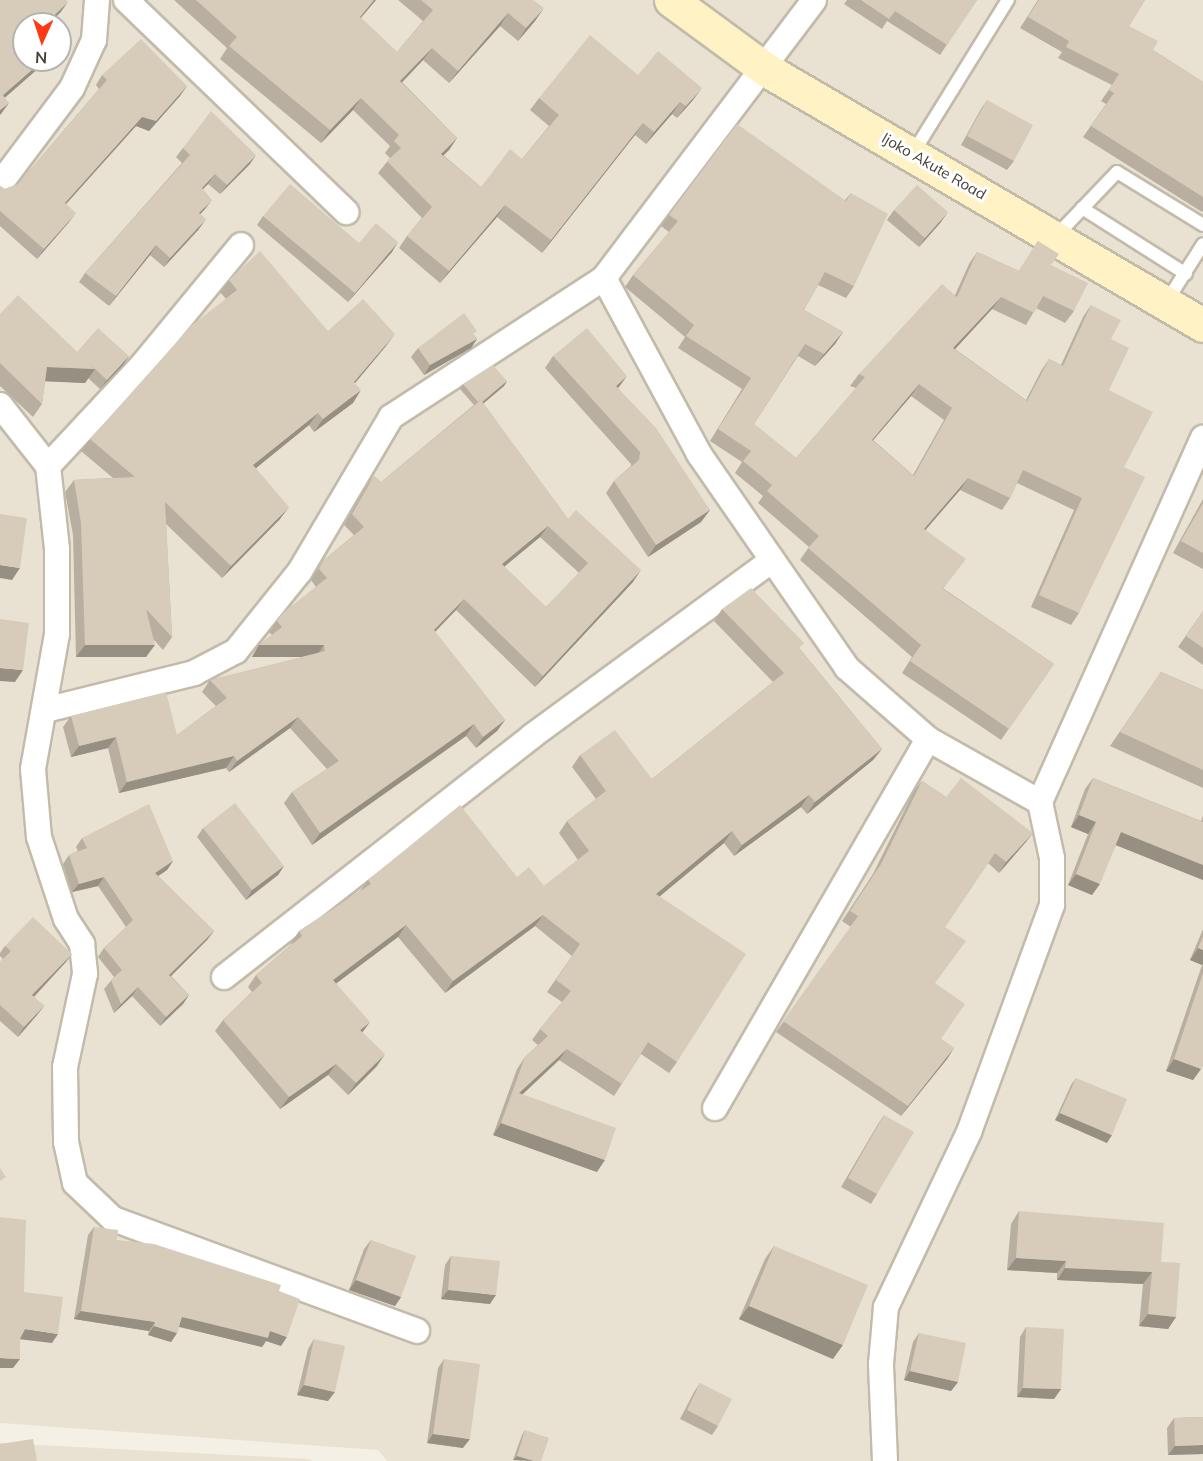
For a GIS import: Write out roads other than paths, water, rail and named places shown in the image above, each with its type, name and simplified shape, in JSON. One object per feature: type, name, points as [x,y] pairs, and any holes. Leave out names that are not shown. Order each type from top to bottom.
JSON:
[{"type":"main road","name":"Ijoko Akute Road","points":[[670,0],[765,69],[1056,236],[1203,325]]},
{"type":"street","points":[[0,184],[72,88],[94,40],[97,0]]},
{"type":"street","points":[[126,0],[345,212]]},
{"type":"street","points":[[45,710],[194,673],[236,651],[300,571],[391,417],[604,278],[765,69],[814,0]]},
{"type":"street","points":[[48,466],[143,364],[241,245]]},
{"type":"street","points":[[604,278],[699,454],[770,561],[847,668],[928,740],[1040,802]]},
{"type":"street","points":[[0,405],[48,466],[57,549],[57,634],[33,770],[39,837],[66,919],[82,944],[85,974],[65,1067],[66,1142],[75,1183],[113,1219],[417,1331]]},
{"type":"street","points":[[885,1461],[881,1364],[886,1307],[969,1131],[1052,904],[1052,858],[1040,802],[1203,438]]},
{"type":"street","points":[[224,977],[532,736],[770,561]]},
{"type":"street","points":[[715,1108],[928,740]]},
{"type":"lane","points":[[912,154],[1008,0]]},
{"type":"lane","points":[[1056,236],[1117,172],[1203,225]]},
{"type":"lane","points":[[1082,208],[1186,274]]},
{"type":"lane","points":[[1166,303],[1203,244]]}]
